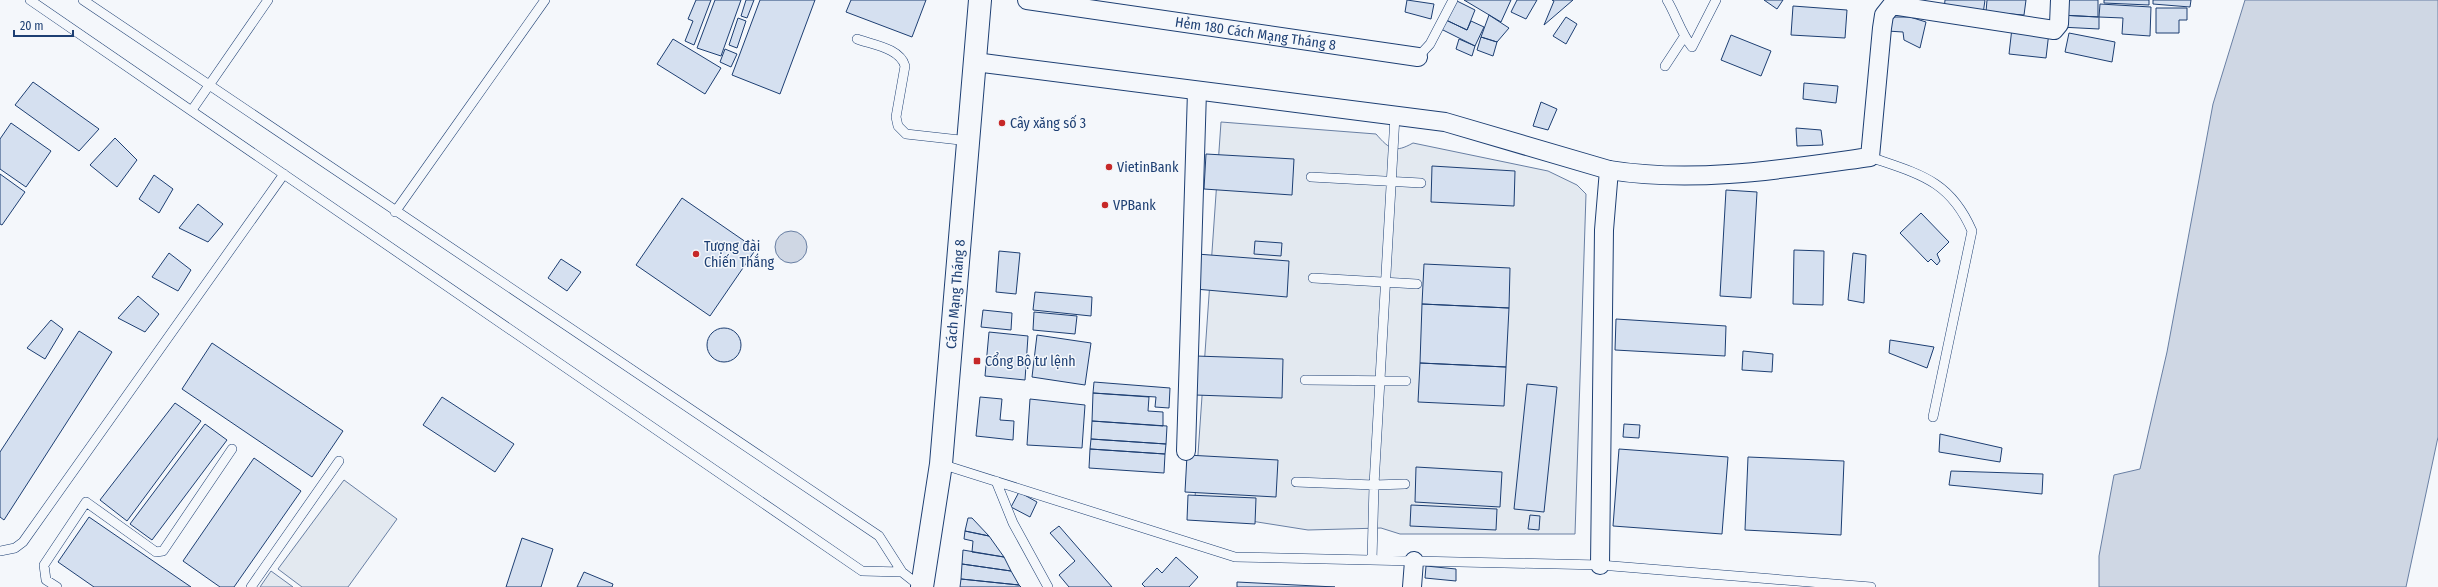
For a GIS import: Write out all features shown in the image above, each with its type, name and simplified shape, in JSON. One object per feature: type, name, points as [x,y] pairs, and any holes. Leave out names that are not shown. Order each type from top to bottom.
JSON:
[{"type":"highway","name":"Cách Mạng Tháng 8","points":[[921,587],[941,464],[980,0]]},
{"type":"street","name":"Hẻm 180 Cách Mạng Tháng 8","points":[[1027,0],[1418,57]]},
{"type":"street","points":[[975,62],[1445,122],[1609,170],[1647,176],[1750,174],[1870,157],[1882,28],[1884,15],[1892,5],[1900,5],[2054,30],[2059,24],[2060,0]]},
{"type":"street","points":[[1186,451],[1197,91]]},
{"type":"street","points":[[1600,565],[1604,230],[1609,170]]},
{"type":"street","points":[[1412,587],[1414,561]]},
{"type":"lane","points":[[30,0],[862,571],[902,572]]},
{"type":"lane","points":[[83,0],[395,212],[879,536],[902,572],[921,587]]},
{"type":"lane","points":[[192,110],[268,0]]},
{"type":"lane","points":[[395,212],[545,0]]},
{"type":"lane","name":"Hẻm 180 Cách Mạng Tháng 8","points":[[1418,57],[1430,44],[1452,0]]},
{"type":"lane","points":[[1667,0],[1677,16],[1684,37],[1692,47],[1716,0]]},
{"type":"lane","points":[[1665,66],[1684,37]]},
{"type":"lane","points":[[857,39],[898,53],[903,59],[905,66],[896,118],[898,126],[906,134],[969,141]]},
{"type":"lane","points":[[1372,560],[1374,485],[1396,116]]},
{"type":"lane","points":[[1870,157],[1928,177],[1950,195],[1959,206],[1972,231],[1933,417]]},
{"type":"lane","points":[[0,551],[15,548],[23,542],[284,174]]},
{"type":"lane","points":[[1311,177],[1421,183]]},
{"type":"lane","points":[[1313,278],[1417,284]]},
{"type":"lane","points":[[1304,380],[1406,381]]},
{"type":"lane","points":[[57,587],[46,580],[44,565],[86,502],[156,552],[163,551],[232,449]]},
{"type":"lane","points":[[251,587],[339,461]]},
{"type":"lane","points":[[941,464],[1236,557],[1600,565],[1871,587]]},
{"type":"lane","points":[[996,482],[1013,523],[1048,587]]},
{"type":"lane","points":[[1296,482],[1374,485],[1405,484]]},
{"type":"shaded area","points":[[2245,0],[2438,0],[2438,437],[2406,587],[2099,587],[2099,556],[2114,475],[2140,469],[2167,352],[2213,104]]},
{"type":"shaded area","points":[[1221,122],[1376,134],[1389,147],[1397,149],[1413,143],[1548,171],[1577,185],[1586,194],[1575,534],[1400,534],[1381,528],[1308,530],[1194,512]]},
{"type":"shaded area","points":[[788,231],[794,231],[803,235],[807,247],[803,259],[794,263],[788,263],[779,259],[775,250],[775,244],[779,235]]},
{"type":"shaded area","points":[[344,480],[397,519],[348,587],[302,587],[278,569]]},
{"type":"shaded area","points":[[271,571],[293,587],[260,587]]},
{"type":"building","points":[[696,0],[711,0],[694,45],[685,41],[693,21],[688,19]]},
{"type":"building","points":[[715,0],[741,0],[721,56],[697,48]]},
{"type":"building","points":[[746,0],[754,0],[747,18],[741,16]]},
{"type":"building","points":[[760,0],[815,0],[780,94],[732,75]]},
{"type":"building","points":[[851,0],[926,0],[912,37],[846,12]]},
{"type":"building","points":[[1407,0],[1434,4],[1431,19],[1405,12]]},
{"type":"building","points":[[1455,0],[1475,10],[1467,30],[1446,20]]},
{"type":"building","points":[[1464,0],[1511,0],[1501,22]]},
{"type":"building","points":[[1517,0],[1537,0],[1526,19],[1511,12]]},
{"type":"building","points":[[1552,0],[1573,0],[1544,25],[1554,1]]},
{"type":"building","points":[[1764,0],[1783,0],[1777,9]]},
{"type":"building","points":[[1945,0],[1985,0],[1983,14],[1944,10]]},
{"type":"building","points":[[1987,0],[2026,0],[2024,15],[1986,12]]},
{"type":"building","points":[[2061,0],[2098,0],[2098,17],[2060,15]]},
{"type":"building","points":[[2104,0],[2149,0],[2149,5],[2104,3]]},
{"type":"building","points":[[2153,0],[2191,0],[2190,7],[2153,4]]},
{"type":"building","points":[[2100,4],[2151,7],[2150,36],[2122,34],[2123,18],[2099,17]]},
{"type":"building","points":[[1793,6],[1847,10],[1845,38],[1791,35]]},
{"type":"building","points":[[2156,8],[2187,8],[2187,20],[2179,20],[2179,33],[2156,33]]},
{"type":"building","points":[[1489,15],[1509,28],[1497,42],[1481,37]]},
{"type":"building","points":[[2060,15],[2099,17],[2099,29],[2060,27]]},
{"type":"building","points":[[1566,17],[1577,24],[1566,44],[1553,36]]},
{"type":"building","points":[[1890,17],[1910,17],[1926,22],[1920,48],[1904,40],[1903,32],[1887,31]]},
{"type":"building","points":[[738,18],[746,21],[737,48],[729,45]]},
{"type":"building","points":[[1446,20],[1467,30],[1471,21],[1484,27],[1475,46],[1441,29]]},
{"type":"building","points":[[2012,28],[2049,32],[2046,58],[2009,54]]},
{"type":"building","points":[[2069,33],[2115,42],[2112,62],[2065,52]]},
{"type":"building","points":[[1731,35],[1771,51],[1761,76],[1721,60]]},
{"type":"building","points":[[1481,37],[1497,42],[1493,56],[1477,50]]},
{"type":"building","points":[[673,39],[721,68],[705,94],[657,64]]},
{"type":"building","points":[[1459,39],[1475,46],[1472,56],[1456,49]]},
{"type":"building","points":[[725,49],[737,54],[731,67],[720,62]]},
{"type":"building","points":[[33,82],[99,129],[79,151],[15,105]]},
{"type":"building","points":[[1804,83],[1838,86],[1836,103],[1803,99]]},
{"type":"building","points":[[1541,102],[1557,109],[1548,130],[1533,126]]},
{"type":"building","points":[[11,123],[51,151],[26,187],[0,169],[0,139]]},
{"type":"building","points":[[1796,128],[1821,130],[1823,145],[1797,146]]},
{"type":"building","points":[[115,138],[137,160],[117,187],[90,165]]},
{"type":"building","points":[[1206,154],[1294,159],[1292,195],[1204,189]]},
{"type":"building","points":[[1432,166],[1515,171],[1514,206],[1431,202]]},
{"type":"building","points":[[0,174],[25,192],[2,225],[0,224]]},
{"type":"building","points":[[154,175],[173,189],[159,213],[139,199]]},
{"type":"building","points":[[1726,190],[1757,192],[1751,298],[1720,296]]},
{"type":"building","points":[[682,198],[756,249],[710,316],[636,265]]},
{"type":"building","points":[[198,204],[223,224],[208,242],[179,228]]},
{"type":"building","points":[[1921,213],[1949,242],[1937,254],[1940,261],[1937,265],[1931,259],[1928,262],[1900,233]]},
{"type":"building","points":[[1255,241],[1282,243],[1281,256],[1254,254]]},
{"type":"building","points":[[1794,250],[1824,251],[1823,305],[1793,304]]},
{"type":"building","points":[[999,251],[1020,253],[1016,294],[996,292]]},
{"type":"building","points":[[169,253],[191,270],[178,291],[152,277]]},
{"type":"building","points":[[1853,253],[1866,255],[1864,303],[1848,300]]},
{"type":"building","points":[[1197,254],[1289,261],[1287,297],[1195,289]]},
{"type":"building","points":[[561,259],[581,272],[567,291],[548,278]]},
{"type":"building","points":[[1424,264],[1510,268],[1509,308],[1422,304]]},
{"type":"building","points":[[1035,292],[1092,297],[1091,316],[1033,310]]},
{"type":"building","points":[[138,296],[159,314],[145,332],[118,318]]},
{"type":"building","points":[[1422,304],[1509,308],[1506,367],[1420,363]]},
{"type":"building","points":[[983,310],[1012,313],[1011,330],[981,327]]},
{"type":"building","points":[[1034,312],[1077,316],[1075,334],[1033,330]]},
{"type":"building","points":[[1616,319],[1726,326],[1725,356],[1615,350]]},
{"type":"building","points":[[51,320],[63,329],[45,359],[27,348]]},
{"type":"building","points":[[724,328],[736,333],[741,345],[736,357],[724,362],[712,357],[707,345],[712,333]]},
{"type":"building","points":[[79,331],[112,352],[4,520],[0,517],[0,452]]},
{"type":"building","points":[[989,332],[1028,336],[1025,380],[985,376]]},
{"type":"building","points":[[1037,335],[1091,343],[1085,385],[1032,377]]},
{"type":"building","points":[[1890,340],[1934,347],[1927,368],[1889,353]]},
{"type":"building","points":[[212,343],[343,431],[312,477],[182,389]]},
{"type":"building","points":[[1743,351],[1773,354],[1772,372],[1742,370]]},
{"type":"building","points":[[1196,356],[1283,359],[1282,398],[1195,395]]},
{"type":"building","points":[[1420,363],[1506,367],[1504,406],[1418,402]]},
{"type":"building","points":[[1094,382],[1170,388],[1169,408],[1155,407],[1156,397],[1093,393]]},
{"type":"building","points":[[1527,384],[1557,387],[1544,512],[1514,509]]},
{"type":"building","points":[[1093,393],[1149,397],[1148,411],[1163,412],[1163,426],[1092,421]]},
{"type":"building","points":[[442,397],[514,444],[495,472],[423,425]]},
{"type":"building","points":[[980,397],[1002,399],[1000,420],[1014,421],[1013,440],[976,436]]},
{"type":"building","points":[[1030,399],[1085,405],[1082,448],[1027,445]]},
{"type":"building","points":[[175,403],[201,421],[127,521],[100,500]]},
{"type":"building","points":[[1092,421],[1167,426],[1166,444],[1091,439]]},
{"type":"building","points":[[205,424],[227,440],[152,540],[130,524]]},
{"type":"building","points":[[1624,424],[1640,425],[1639,438],[1623,437]]},
{"type":"building","points":[[1940,434],[2002,448],[2000,462],[1939,452]]},
{"type":"building","points":[[1091,439],[1166,444],[1165,454],[1090,449]]},
{"type":"building","points":[[1090,449],[1165,454],[1164,473],[1089,468]]},
{"type":"building","points":[[1619,449],[1728,457],[1722,534],[1613,526]]},
{"type":"building","points":[[1187,455],[1278,460],[1276,497],[1185,492]]},
{"type":"building","points":[[1748,457],[1844,461],[1841,535],[1745,530]]},
{"type":"building","points":[[254,458],[301,491],[234,587],[220,587],[183,561]]},
{"type":"building","points":[[1416,467],[1502,472],[1500,507],[1415,502]]},
{"type":"building","points":[[1951,471],[2043,474],[2042,494],[1949,485]]},
{"type":"building","points":[[1019,492],[1037,502],[1030,517],[1011,507]]},
{"type":"building","points":[[1188,495],[1256,498],[1255,524],[1187,520]]},
{"type":"building","points":[[1411,505],[1497,509],[1496,530],[1410,526]]},
{"type":"building","points":[[1530,515],[1540,516],[1539,530],[1528,529]]},
{"type":"building","points":[[89,517],[191,587],[94,587],[58,562]]},
{"type":"building","points":[[968,518],[972,518],[989,536],[965,531]]},
{"type":"building","points":[[1059,526],[1112,587],[1069,587],[1059,575],[1075,561],[1050,533]]},
{"type":"building","points":[[965,531],[989,536],[1004,557],[972,552],[973,541],[964,539]]},
{"type":"building","points":[[522,538],[553,549],[541,587],[506,587]]},
{"type":"building","points":[[963,550],[1004,557],[1011,571],[962,564]]},
{"type":"building","points":[[1176,557],[1198,577],[1189,587],[1145,587],[1142,584],[1157,568],[1162,573]]},
{"type":"building","points":[[962,564],[1011,571],[1019,585],[961,579]]},
{"type":"building","points":[[1426,566],[1456,569],[1456,581],[1425,578]]},
{"type":"building","points":[[584,572],[613,584],[612,587],[577,587]]},
{"type":"building","points":[[961,579],[1019,585],[1021,587],[960,587]]},
{"type":"building","points":[[1237,582],[1335,587],[1237,587]]},
{"type":"place","name":"Cây xăng số 3","points":[[1002,123]]},
{"type":"place","name":"VietinBank","points":[[1109,167]]},
{"type":"place","name":"VPBank","points":[[1105,205]]},
{"type":"place","name":"Tượng đài Chiến Thắng","points":[[696,254]]},
{"type":"place","name":"Cổng Bộ tư lệnh","points":[[977,361]]}]
